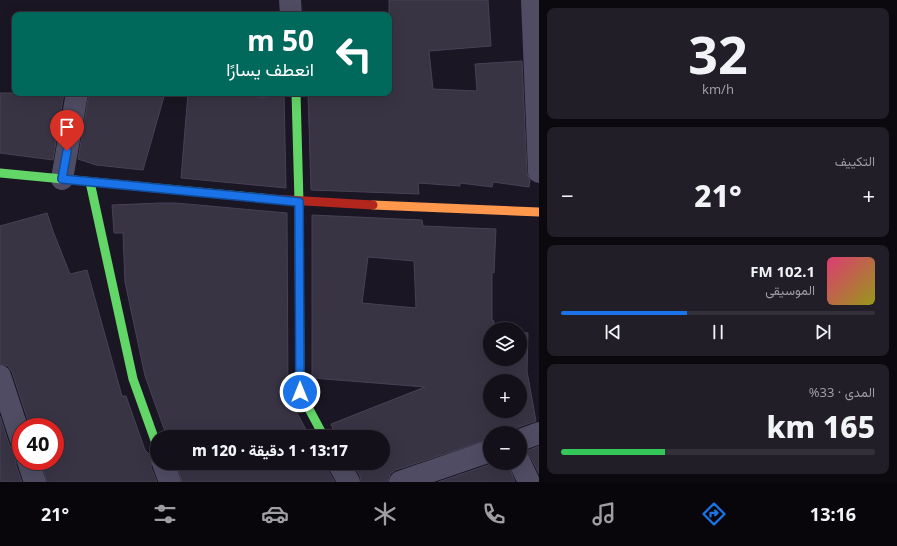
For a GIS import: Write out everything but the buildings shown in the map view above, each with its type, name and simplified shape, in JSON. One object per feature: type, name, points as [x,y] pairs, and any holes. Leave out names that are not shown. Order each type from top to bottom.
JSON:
[{"type":"street","points":[[290,0],[291,12]]},
{"type":"street","points":[[532,0],[539,172]]},
{"type":"street","points":[[62,179],[76,96]]},
{"type":"street","points":[[296,96],[299,202],[300,392],[320,430]]},
{"type":"street","points":[[0,173],[299,202],[539,212]]},
{"type":"street","points":[[90,182],[133,379],[151,430]]},
{"type":"street","points":[[0,376],[14,418]]},
{"type":"street","points":[[527,437],[539,433]]},
{"type":"street","points":[[400,482],[483,453]]},
{"type":"street","points":[[31,470],[35,482]]},
{"type":"street","points":[[166,470],[170,482]]},
{"type":"street","points":[[342,470],[349,482]]},
{"type":"street","points":[[523,470],[529,482]]},
{"type":"traffic: fast","points":[[296,96],[299,202],[300,392],[320,430]]},
{"type":"traffic: fast","points":[[0,173],[271,199]]},
{"type":"traffic: fast","points":[[90,182],[133,379],[151,430]]},
{"type":"traffic: slow","points":[[373,205],[539,212]]},
{"type":"traffic: jam","points":[[271,199],[373,205]]},
{"type":"route","points":[[67,151],[62,179],[299,202],[300,392]]}]
